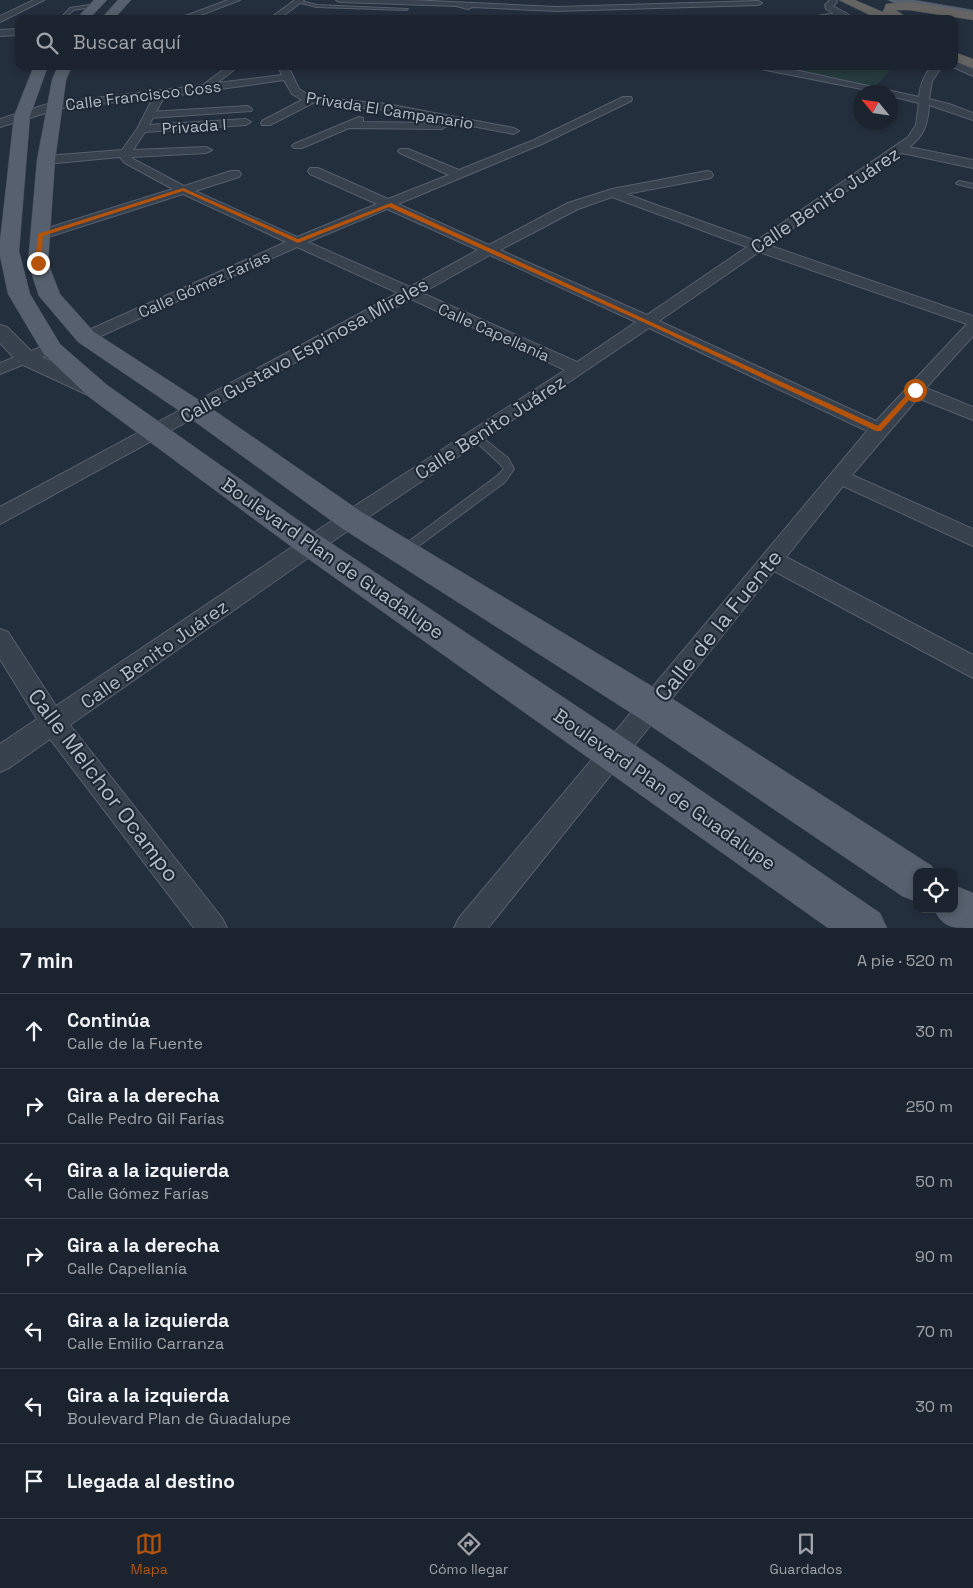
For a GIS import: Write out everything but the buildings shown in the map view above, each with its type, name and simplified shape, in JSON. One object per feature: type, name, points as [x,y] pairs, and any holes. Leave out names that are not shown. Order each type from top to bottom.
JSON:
[{"type":"highway","points":[[915,0],[973,13]]},
{"type":"highway","points":[[835,1],[862,15]]},
{"type":"highway","points":[[835,1],[877,15]]},
{"type":"highway","points":[[894,15],[888,11],[890,7],[908,6],[973,13]]},
{"type":"highway","points":[[958,52],[966,63]]},
{"type":"main road","points":[[111,15],[125,0]]},
{"type":"main road","points":[[894,0],[973,13]]},
{"type":"main road","points":[[86,15],[98,3]]},
{"type":"main road","name":"Boulevard Plan de Guadalupe","points":[[39,70],[11,120],[9,251],[19,294],[38,353],[98,391],[310,545],[613,752],[865,928]]},
{"type":"main road","points":[[64,70],[54,106],[46,160],[38,263],[50,296],[86,337],[196,410],[350,519],[652,706],[913,878]]},
{"type":"main road","points":[[958,909],[973,918]]},
{"type":"street","points":[[2,17],[40,0]]},
{"type":"street","points":[[193,15],[236,0]]},
{"type":"street","points":[[279,15],[300,0]]},
{"type":"street","points":[[340,0],[456,4],[619,6],[758,3],[756,0]]},
{"type":"street","points":[[619,6],[652,2],[700,0],[708,3]]},
{"type":"street","points":[[835,1],[828,5],[829,8],[844,15]]},
{"type":"street","points":[[456,4],[508,15]]},
{"type":"street","points":[[619,6],[659,15]]},
{"type":"street","points":[[0,34],[15,32]]},
{"type":"street","points":[[204,88],[229,70]]},
{"type":"street","name":"Privada El Campanario","points":[[284,70],[295,92],[301,97],[311,100],[387,107],[514,131]]},
{"type":"street","points":[[780,70],[853,85]]},
{"type":"street","name":"Calle Benito Juárez","points":[[0,760],[310,545],[578,369],[900,149],[917,135],[922,123],[924,85],[933,70]]},
{"type":"street","name":"Calle Francisco Coss","points":[[11,120],[54,106],[160,94],[287,76]]},
{"type":"street","points":[[124,155],[142,129],[160,94]]},
{"type":"street","points":[[898,94],[923,99],[973,117]]},
{"type":"street","name":"Calle Gómez Farías","points":[[86,337],[298,242],[538,142],[627,99]]},
{"type":"street","points":[[266,123],[311,100]]},
{"type":"street","points":[[151,112],[204,107]]},
{"type":"street","points":[[298,146],[387,107]]},
{"type":"street","points":[[151,112],[248,109]]},
{"type":"street","name":"Privada I","points":[[142,129],[246,122]]},
{"type":"street","points":[[348,125],[491,126]]},
{"type":"street","points":[[900,149],[973,164]]},
{"type":"street","points":[[46,160],[90,155],[206,150]]},
{"type":"street","points":[[404,150],[460,175]]},
{"type":"street","name":"Calle Capellanía","points":[[124,155],[129,161],[183,190],[408,294],[578,369]]},
{"type":"street","points":[[314,171],[647,321],[879,429]]},
{"type":"street","points":[[40,235],[235,174]]},
{"type":"street","name":"Calle Gustavo Espinosa Mireles","points":[[0,516],[573,206],[612,193],[707,175]]},
{"type":"street","points":[[612,193],[672,217],[973,321]]},
{"type":"street","name":"Calle de la Fuente","points":[[469,928],[879,429],[973,327]]},
{"type":"street","points":[[0,331],[38,353]]},
{"type":"street","points":[[0,369],[38,353]]},
{"type":"street","points":[[915,390],[973,414]]},
{"type":"street","points":[[840,477],[973,538]]},
{"type":"street","points":[[772,560],[973,667]]},
{"type":"street","name":"Calle Melchor Ocampo","points":[[0,639],[54,724],[212,928]]},
{"type":"lane","points":[[300,0],[317,6],[406,9]]},
{"type":"lane","points":[[66,15],[72,9],[98,3]]},
{"type":"lane","points":[[827,15],[840,13]]},
{"type":"lane","points":[[960,183],[973,186]]},
{"type":"lane","points":[[403,552],[501,479],[509,469],[504,460],[476,437]]},
{"type":"green space","points":[[792,70],[890,70],[877,85],[865,85]]},
{"type":"route","points":[[38,263],[40,235],[183,190],[298,242],[389,205],[647,321],[879,429],[915,390]]}]
